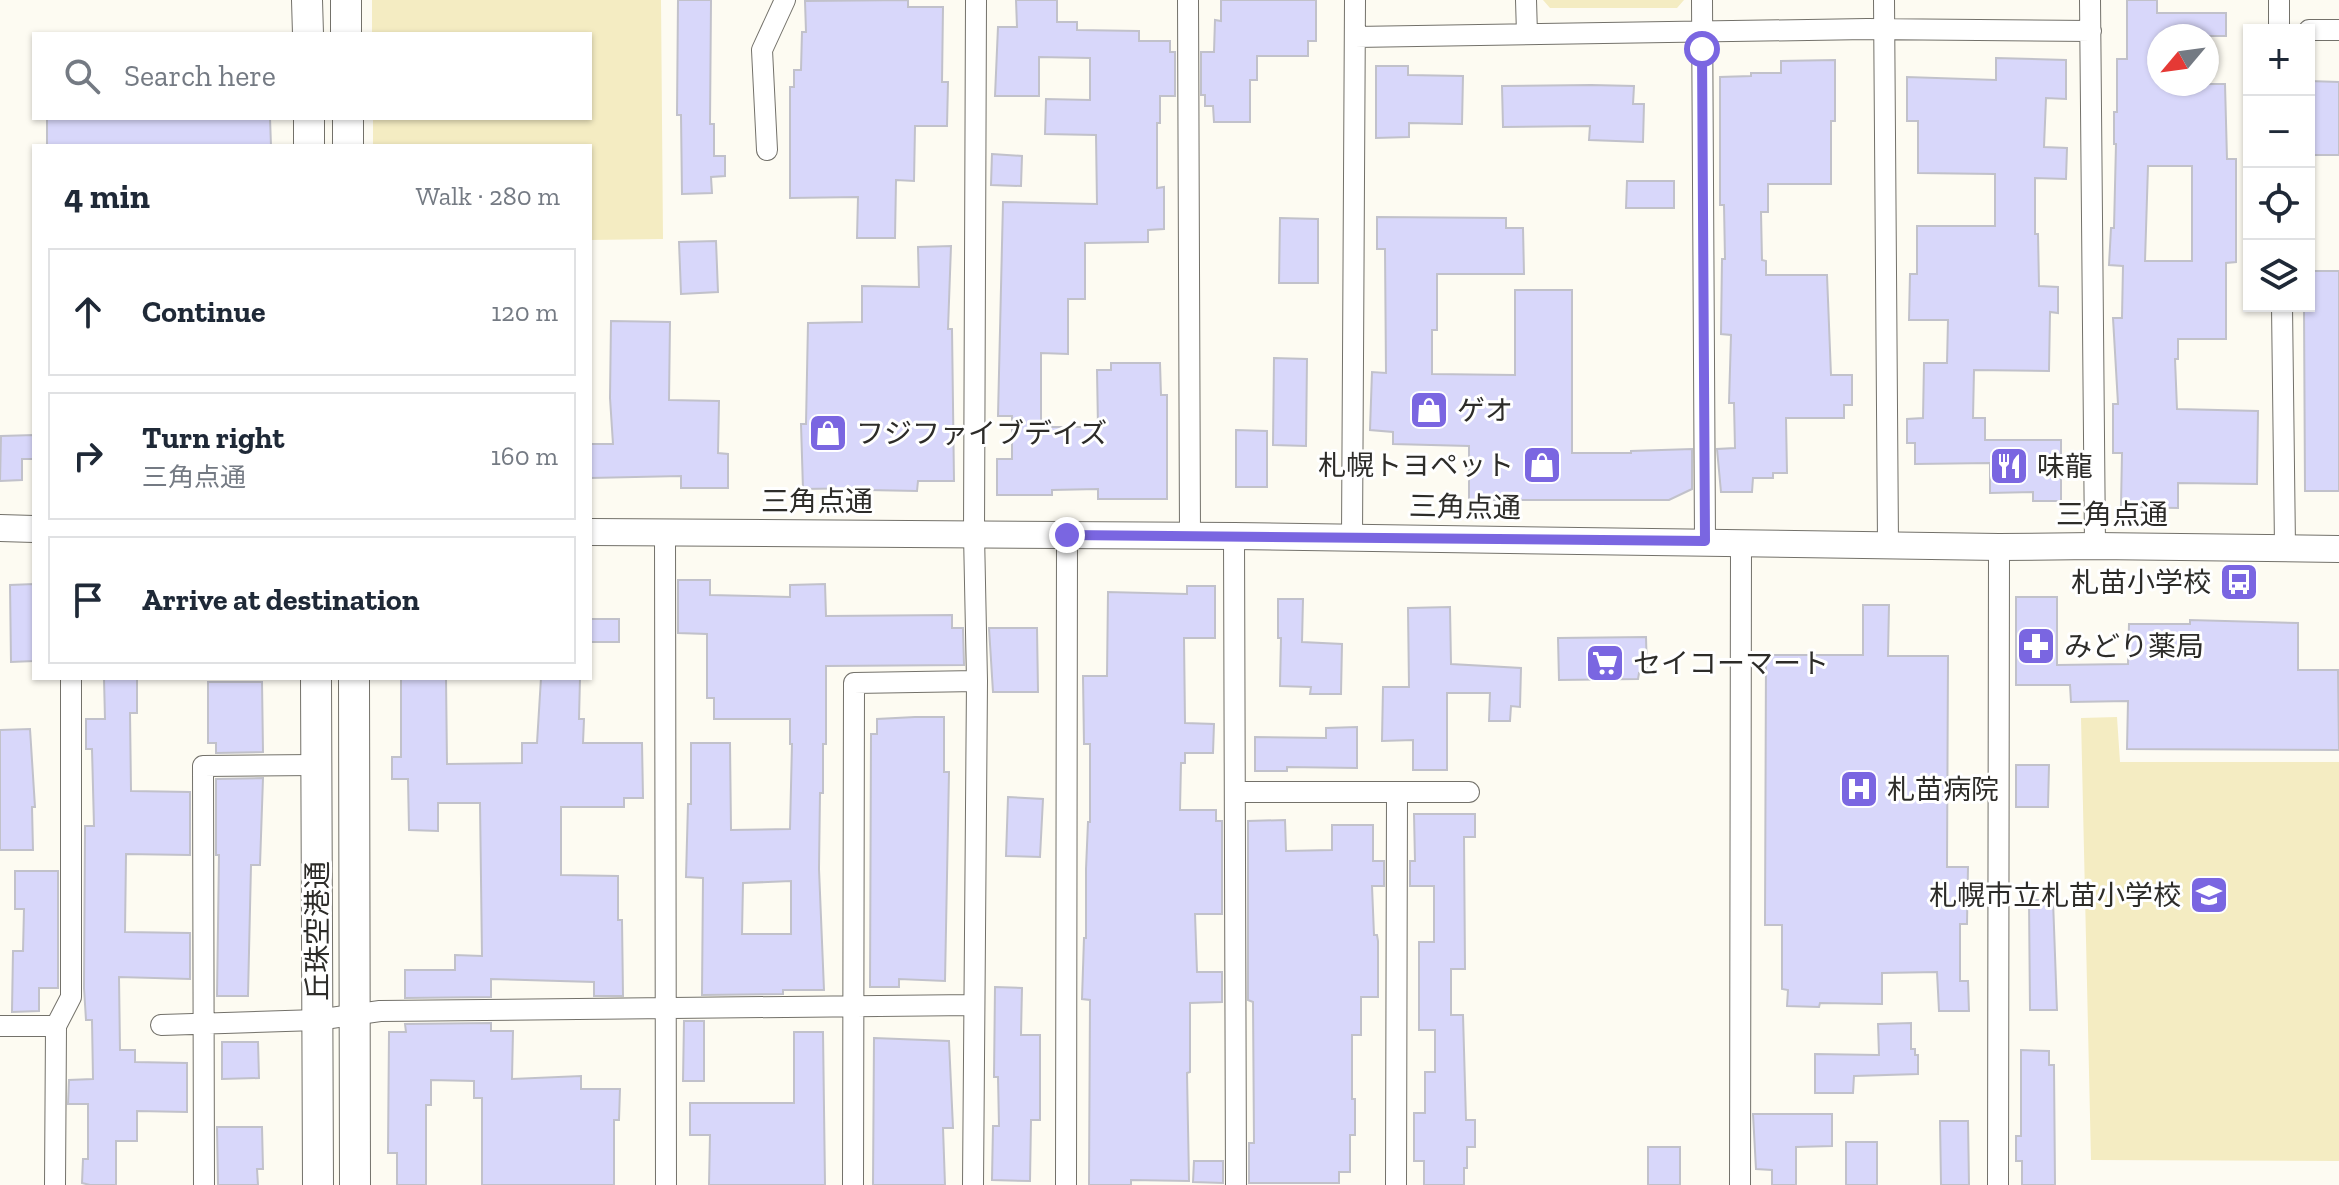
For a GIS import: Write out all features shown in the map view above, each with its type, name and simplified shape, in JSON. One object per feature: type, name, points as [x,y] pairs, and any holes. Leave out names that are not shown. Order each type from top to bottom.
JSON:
[{"type":"main road","points":[[307,0],[308,32]]},
{"type":"main road","points":[[346,0],[346,32]]},
{"type":"main road","points":[[309,120],[309,144]]},
{"type":"main road","points":[[348,120],[348,144]]},
{"type":"main road","name":"丘珠空港通","points":[[316,680],[318,1185]]},
{"type":"main road","name":"丘珠空港通","points":[[354,680],[355,1185]]},
{"type":"street","points":[[767,150],[762,50],[785,0]]},
{"type":"street","points":[[973,1185],[977,681],[974,534],[976,0]]},
{"type":"street","points":[[1188,0],[1190,537]]},
{"type":"street","points":[[1352,538],[1355,0]]},
{"type":"street","points":[[1526,0],[1527,34]]},
{"type":"street","points":[[1702,0],[1705,541]]},
{"type":"street","points":[[1884,0],[1888,544]]},
{"type":"street","points":[[2090,0],[2095,546]]},
{"type":"street","points":[[2279,0],[2279,24]]},
{"type":"street","points":[[1355,37],[1702,30],[2091,31]]},
{"type":"street","points":[[2315,30],[2339,30]]},
{"type":"street","points":[[2282,312],[2285,547]]},
{"type":"street","points":[[0,528],[32,529]]},
{"type":"street","name":"三角点通","points":[[592,532],[2339,549]]},
{"type":"street","points":[[665,532],[666,1185]]},
{"type":"street","points":[[1066,1185],[1067,535]]},
{"type":"street","points":[[1234,536],[1236,1185]]},
{"type":"street","points":[[1740,1185],[1741,542]]},
{"type":"street","points":[[1998,1185],[1999,547]]},
{"type":"street","points":[[55,1185],[56,1026],[71,997],[71,680]]},
{"type":"street","points":[[853,1185],[854,683],[977,681]]},
{"type":"street","points":[[204,1185],[203,766],[316,765]]},
{"type":"street","points":[[1235,792],[1469,792]]},
{"type":"street","points":[[1396,1185],[1397,792]]},
{"type":"street","points":[[161,1025],[317,1020],[380,1011],[973,1005]]},
{"type":"street","points":[[0,1026],[56,1026]]},
{"type":"shaded area","points":[[372,0],[661,0],[663,239],[592,240],[592,144],[373,144],[373,120],[592,120],[592,32],[372,32]]},
{"type":"shaded area","points":[[1543,0],[1684,0],[1677,8],[1550,8]]},
{"type":"shaded area","name":"札幌市立札苗小学校","points":[[2117,717],[2120,762],[2339,762],[2339,1161],[2091,1160],[2081,718]]},
{"type":"building","points":[[678,0],[711,0],[710,124],[714,124],[714,156],[725,156],[725,176],[711,177],[712,193],[682,194],[681,115],[677,115]]},
{"type":"building","points":[[908,0],[908,7],[943,7],[942,82],[948,82],[947,126],[915,126],[914,181],[896,180],[895,238],[857,238],[858,197],[790,198],[790,87],[794,87],[794,70],[801,70],[802,32],[806,32],[805,1]]},
{"type":"building","points":[[1016,0],[1057,0],[1057,22],[1077,22],[1077,30],[1139,31],[1139,41],[1170,41],[1170,52],[1175,52],[1175,96],[1160,96],[1160,123],[1157,123],[1157,188],[1164,187],[1164,229],[1148,230],[1148,242],[1085,243],[1085,299],[1068,299],[1068,354],[1041,353],[1041,424],[1052,424],[1052,427],[1098,427],[1097,370],[1111,370],[1111,363],[1160,363],[1161,395],[1167,395],[1167,499],[1098,499],[1098,489],[1052,490],[1052,495],[997,495],[997,459],[1012,459],[1012,416],[998,416],[1003,202],[1097,204],[1096,135],[1045,134],[1046,99],[1090,100],[1090,58],[1039,57],[1039,96],[995,96],[998,27],[1017,27]]},
{"type":"building","points":[[1221,0],[1316,0],[1316,41],[1308,41],[1308,56],[1257,56],[1257,80],[1250,80],[1250,122],[1214,122],[1213,106],[1205,106],[1205,95],[1201,95],[1201,52],[1214,52],[1215,20],[1221,21]]},
{"type":"building","points":[[2127,0],[2157,0],[2157,13],[2226,13],[2226,36],[2219,36],[2219,24],[2147,24],[2147,96],[2219,96],[2219,84],[2225,84],[2227,159],[2236,159],[2236,262],[2226,263],[2226,339],[2178,339],[2178,359],[2175,359],[2177,409],[2258,411],[2257,484],[2178,483],[2178,508],[2121,507],[2122,453],[2113,453],[2113,404],[2118,404],[2113,318],[2122,318],[2123,266],[2109,265],[2111,228],[2114,228],[2117,59],[2127,59]],"holes":[[[2148,166],[2192,166],[2192,261],[2145,261]]]},
{"type":"building","points":[[1996,58],[2066,60],[2066,99],[2046,98],[2044,147],[2067,148],[2066,179],[2035,178],[2039,286],[2058,287],[2058,313],[2050,312],[2049,371],[1974,370],[1973,418],[1985,418],[1985,440],[2061,440],[2061,501],[2033,501],[2033,492],[1990,493],[1990,463],[1915,464],[1915,443],[1907,443],[1907,419],[1923,418],[1924,363],[1947,363],[1948,320],[1909,320],[1910,274],[1917,274],[1917,226],[1995,226],[1995,174],[1918,173],[1918,121],[1907,121],[1907,77],[1996,80]]},
{"type":"building","points":[[1835,60],[1831,184],[1768,184],[1768,212],[1761,212],[1762,260],[1766,261],[1766,275],[1827,275],[1831,375],[1852,375],[1852,405],[1844,405],[1844,418],[1786,418],[1787,473],[1773,473],[1773,478],[1753,478],[1752,492],[1721,492],[1717,449],[1735,448],[1734,403],[1729,403],[1731,335],[1721,334],[1722,259],[1725,259],[1724,205],[1720,205],[1720,77],[1781,73],[1781,61]]},
{"type":"building","points":[[1376,66],[1408,66],[1408,75],[1463,76],[1462,124],[1409,123],[1409,137],[1376,138]]},
{"type":"building","points":[[2315,81],[2339,82],[2339,155],[2315,155]]},
{"type":"building","points":[[1502,86],[1634,86],[1633,104],[1644,104],[1643,142],[1589,140],[1590,126],[1503,127]]},
{"type":"building","points":[[47,120],[270,120],[271,144],[47,144]]},
{"type":"building","points":[[992,154],[1022,156],[1021,186],[991,185]]},
{"type":"building","points":[[1627,181],[1674,181],[1674,208],[1626,208]]},
{"type":"building","points":[[1377,217],[1506,218],[1506,228],[1523,228],[1524,274],[1437,274],[1437,330],[1432,330],[1432,374],[1515,375],[1515,290],[1572,290],[1572,453],[1692,449],[1692,489],[1669,500],[1469,500],[1469,446],[1393,444],[1393,432],[1370,430],[1372,372],[1386,373],[1385,249],[1377,249]]},
{"type":"building","points":[[1280,218],[1318,219],[1318,283],[1279,283]]},
{"type":"building","points":[[716,241],[718,292],[681,294],[679,242]]},
{"type":"building","points":[[951,246],[948,329],[952,329],[954,481],[918,481],[917,491],[803,489],[801,424],[806,424],[808,323],[862,322],[862,286],[919,287],[918,247]]},
{"type":"building","points":[[2315,271],[2339,271],[2339,491],[2305,491],[2304,312],[2315,312]]},
{"type":"building","points":[[611,321],[670,322],[669,400],[719,401],[718,453],[728,454],[728,488],[681,488],[681,476],[592,478],[592,444],[613,444]]},
{"type":"building","points":[[1274,358],[1307,359],[1306,446],[1273,445]]},
{"type":"building","points":[[1236,430],[1267,431],[1267,487],[1236,487]]},
{"type":"building","points":[[32,435],[32,459],[22,459],[22,480],[0,481],[1,436]]},
{"type":"building","points":[[678,580],[710,580],[710,595],[790,597],[790,585],[825,584],[826,616],[952,615],[952,628],[963,628],[964,665],[826,666],[826,744],[823,744],[823,793],[820,793],[819,869],[824,990],[702,995],[703,878],[686,877],[691,743],[730,743],[731,830],[790,829],[792,744],[790,719],[714,719],[714,698],[707,698],[707,634],[678,633]],"holes":[[[791,881],[791,934],[742,934],[743,883]]]},
{"type":"building","points":[[32,584],[32,661],[11,662],[10,585]]},
{"type":"building","points":[[1187,586],[1215,586],[1215,638],[1184,638],[1185,723],[1214,724],[1213,753],[1185,753],[1185,763],[1181,763],[1180,810],[1216,810],[1216,821],[1222,821],[1222,914],[1195,914],[1197,972],[1222,972],[1222,1002],[1190,1003],[1190,1072],[1187,1073],[1189,1181],[1131,1180],[1131,1185],[1089,1185],[1090,1000],[1082,999],[1090,822],[1090,744],[1084,744],[1083,676],[1107,676],[1108,592],[1187,594]]},
{"type":"building","points":[[2016,597],[2057,597],[2057,665],[2128,664],[2129,624],[2190,624],[2190,620],[2298,623],[2298,670],[2338,670],[2339,750],[2127,749],[2128,701],[2071,702],[2070,685],[2016,685]]},
{"type":"building","points":[[1278,599],[1303,599],[1302,642],[1342,644],[1341,694],[1310,694],[1311,687],[1280,686]]},
{"type":"building","points":[[1863,605],[1889,605],[1888,656],[1948,656],[1947,867],[1968,867],[1967,924],[1960,924],[1960,981],[1968,981],[1969,1011],[1939,1011],[1937,972],[1882,973],[1882,1004],[1787,1006],[1788,990],[1782,989],[1782,925],[1765,925],[1766,655],[1863,655]]},
{"type":"building","points":[[1450,607],[1451,664],[1521,668],[1520,707],[1511,706],[1510,721],[1489,721],[1490,693],[1447,693],[1447,770],[1413,770],[1413,740],[1382,741],[1383,687],[1409,687],[1408,608]]},
{"type":"building","points":[[592,619],[619,619],[619,642],[592,642]]},
{"type":"building","points":[[989,628],[1037,628],[1038,692],[993,692]]},
{"type":"building","points":[[1646,637],[1647,673],[1639,673],[1638,679],[1559,680],[1558,638]]},
{"type":"building","points":[[104,680],[137,680],[137,713],[130,713],[131,791],[190,792],[190,855],[126,854],[125,932],[190,933],[190,979],[119,977],[120,1050],[135,1050],[135,1062],[187,1063],[187,1112],[137,1111],[137,1141],[116,1141],[116,1185],[90,1185],[82,1183],[83,1159],[88,1159],[88,1104],[68,1104],[69,1080],[93,1079],[92,1020],[86,1020],[84,988],[85,826],[94,826],[92,749],[86,749],[86,719],[105,719]]},
{"type":"building","points":[[401,680],[446,680],[447,764],[522,763],[522,743],[537,743],[541,680],[580,680],[579,719],[584,719],[583,743],[642,743],[643,798],[624,798],[624,807],[561,807],[561,875],[618,876],[623,996],[594,996],[594,982],[491,979],[491,997],[405,998],[405,970],[455,970],[455,955],[482,956],[480,803],[438,803],[438,831],[409,830],[408,779],[392,779],[392,757],[401,757]]},
{"type":"building","points":[[208,682],[262,682],[263,752],[216,753],[216,743],[208,743]]},
{"type":"building","points":[[944,717],[944,772],[949,772],[945,981],[899,979],[899,987],[870,987],[871,734],[877,734],[877,719]]},
{"type":"building","points":[[1357,727],[1357,768],[1287,767],[1287,771],[1255,771],[1255,737],[1326,738],[1326,728]]},
{"type":"building","points":[[30,729],[35,807],[32,807],[33,850],[0,850],[0,730]]},
{"type":"building","points":[[2016,765],[2049,765],[2048,807],[2016,807]]},
{"type":"building","points":[[263,778],[260,865],[251,865],[248,996],[217,996],[219,855],[216,855],[216,779]]},
{"type":"building","points":[[1008,797],[1043,799],[1040,857],[1006,856]]},
{"type":"building","points":[[1414,814],[1475,814],[1475,837],[1464,837],[1465,969],[1451,969],[1451,1015],[1463,1015],[1466,1120],[1475,1120],[1475,1147],[1467,1147],[1464,1185],[1424,1185],[1424,1161],[1414,1161],[1414,1113],[1425,1113],[1425,1072],[1435,1072],[1435,1030],[1419,1030],[1419,942],[1434,942],[1434,886],[1410,886],[1410,861],[1415,861]]},
{"type":"building","points":[[1285,820],[1286,851],[1332,850],[1332,825],[1373,825],[1373,861],[1384,861],[1384,886],[1372,886],[1374,935],[1377,935],[1378,941],[1378,997],[1361,997],[1361,1035],[1352,1035],[1355,1135],[1350,1135],[1350,1172],[1339,1172],[1339,1183],[1249,1183],[1249,1143],[1254,1143],[1253,1002],[1248,1000],[1248,821]]},
{"type":"building","points":[[15,871],[58,871],[58,988],[39,988],[39,1011],[12,1012],[13,951],[23,951],[24,909],[15,909]]},
{"type":"building","points":[[2029,900],[2053,900],[2057,1010],[2030,1010]]},
{"type":"building","points":[[995,987],[1022,988],[1021,1035],[1040,1035],[1040,1120],[1031,1120],[1030,1181],[992,1180],[993,1126],[999,1126],[998,1077],[994,1077]]},
{"type":"building","points":[[684,1021],[704,1021],[704,1081],[683,1081]]},
{"type":"building","points":[[491,1023],[491,1031],[513,1031],[512,1079],[581,1076],[581,1089],[620,1089],[619,1120],[614,1120],[614,1185],[482,1185],[482,1098],[474,1098],[474,1081],[431,1080],[431,1105],[426,1105],[426,1185],[397,1185],[397,1153],[388,1153],[389,1032],[406,1032],[405,1024]]},
{"type":"building","points":[[1911,1023],[1911,1049],[1915,1049],[1915,1055],[1918,1055],[1918,1074],[1854,1076],[1853,1093],[1815,1093],[1815,1054],[1879,1055],[1878,1024]]},
{"type":"building","points":[[794,1032],[823,1032],[825,1185],[709,1185],[710,1135],[690,1135],[690,1103],[794,1103]]},
{"type":"building","points":[[874,1038],[949,1041],[953,1128],[943,1128],[945,1185],[873,1185]]},
{"type":"building","points":[[222,1042],[258,1042],[259,1078],[222,1079]]},
{"type":"building","points":[[2021,1050],[2049,1051],[2049,1065],[2054,1065],[2055,1185],[2022,1185],[2022,1161],[2016,1161],[2016,1136],[2021,1136]]},
{"type":"building","points":[[1753,1114],[1832,1114],[1832,1146],[1796,1147],[1796,1185],[1772,1185],[1772,1170],[1756,1169]]},
{"type":"building","points":[[1940,1121],[1968,1121],[1969,1185],[1941,1185]]},
{"type":"building","points":[[217,1127],[262,1127],[263,1169],[257,1169],[258,1185],[218,1185]]},
{"type":"building","points":[[1846,1142],[1877,1142],[1877,1185],[1846,1185]]},
{"type":"building","points":[[1648,1147],[1680,1147],[1680,1185],[1648,1185]]},
{"type":"building","points":[[1194,1161],[1223,1161],[1223,1183],[1193,1182]]},
{"type":"place","name":"ゲオ","points":[[1429,410]]},
{"type":"place","name":"フジファイブデイズ","points":[[828,433]]},
{"type":"place","name":"札幌トヨペット","points":[[1542,465]]},
{"type":"place","name":"味龍","points":[[2009,466]]},
{"type":"place","name":"札苗小学校","points":[[2239,582]]},
{"type":"place","name":"みどり薬局","points":[[2036,646]]},
{"type":"place","name":"セイコーマート","points":[[1605,663]]},
{"type":"place","name":"札苗病院","points":[[1859,789]]},
{"type":"place","name":"札幌市立札苗小学校","points":[[2209,895]]},
{"type":"route","points":[[1067,535],[1705,541],[1702,49]]}]
